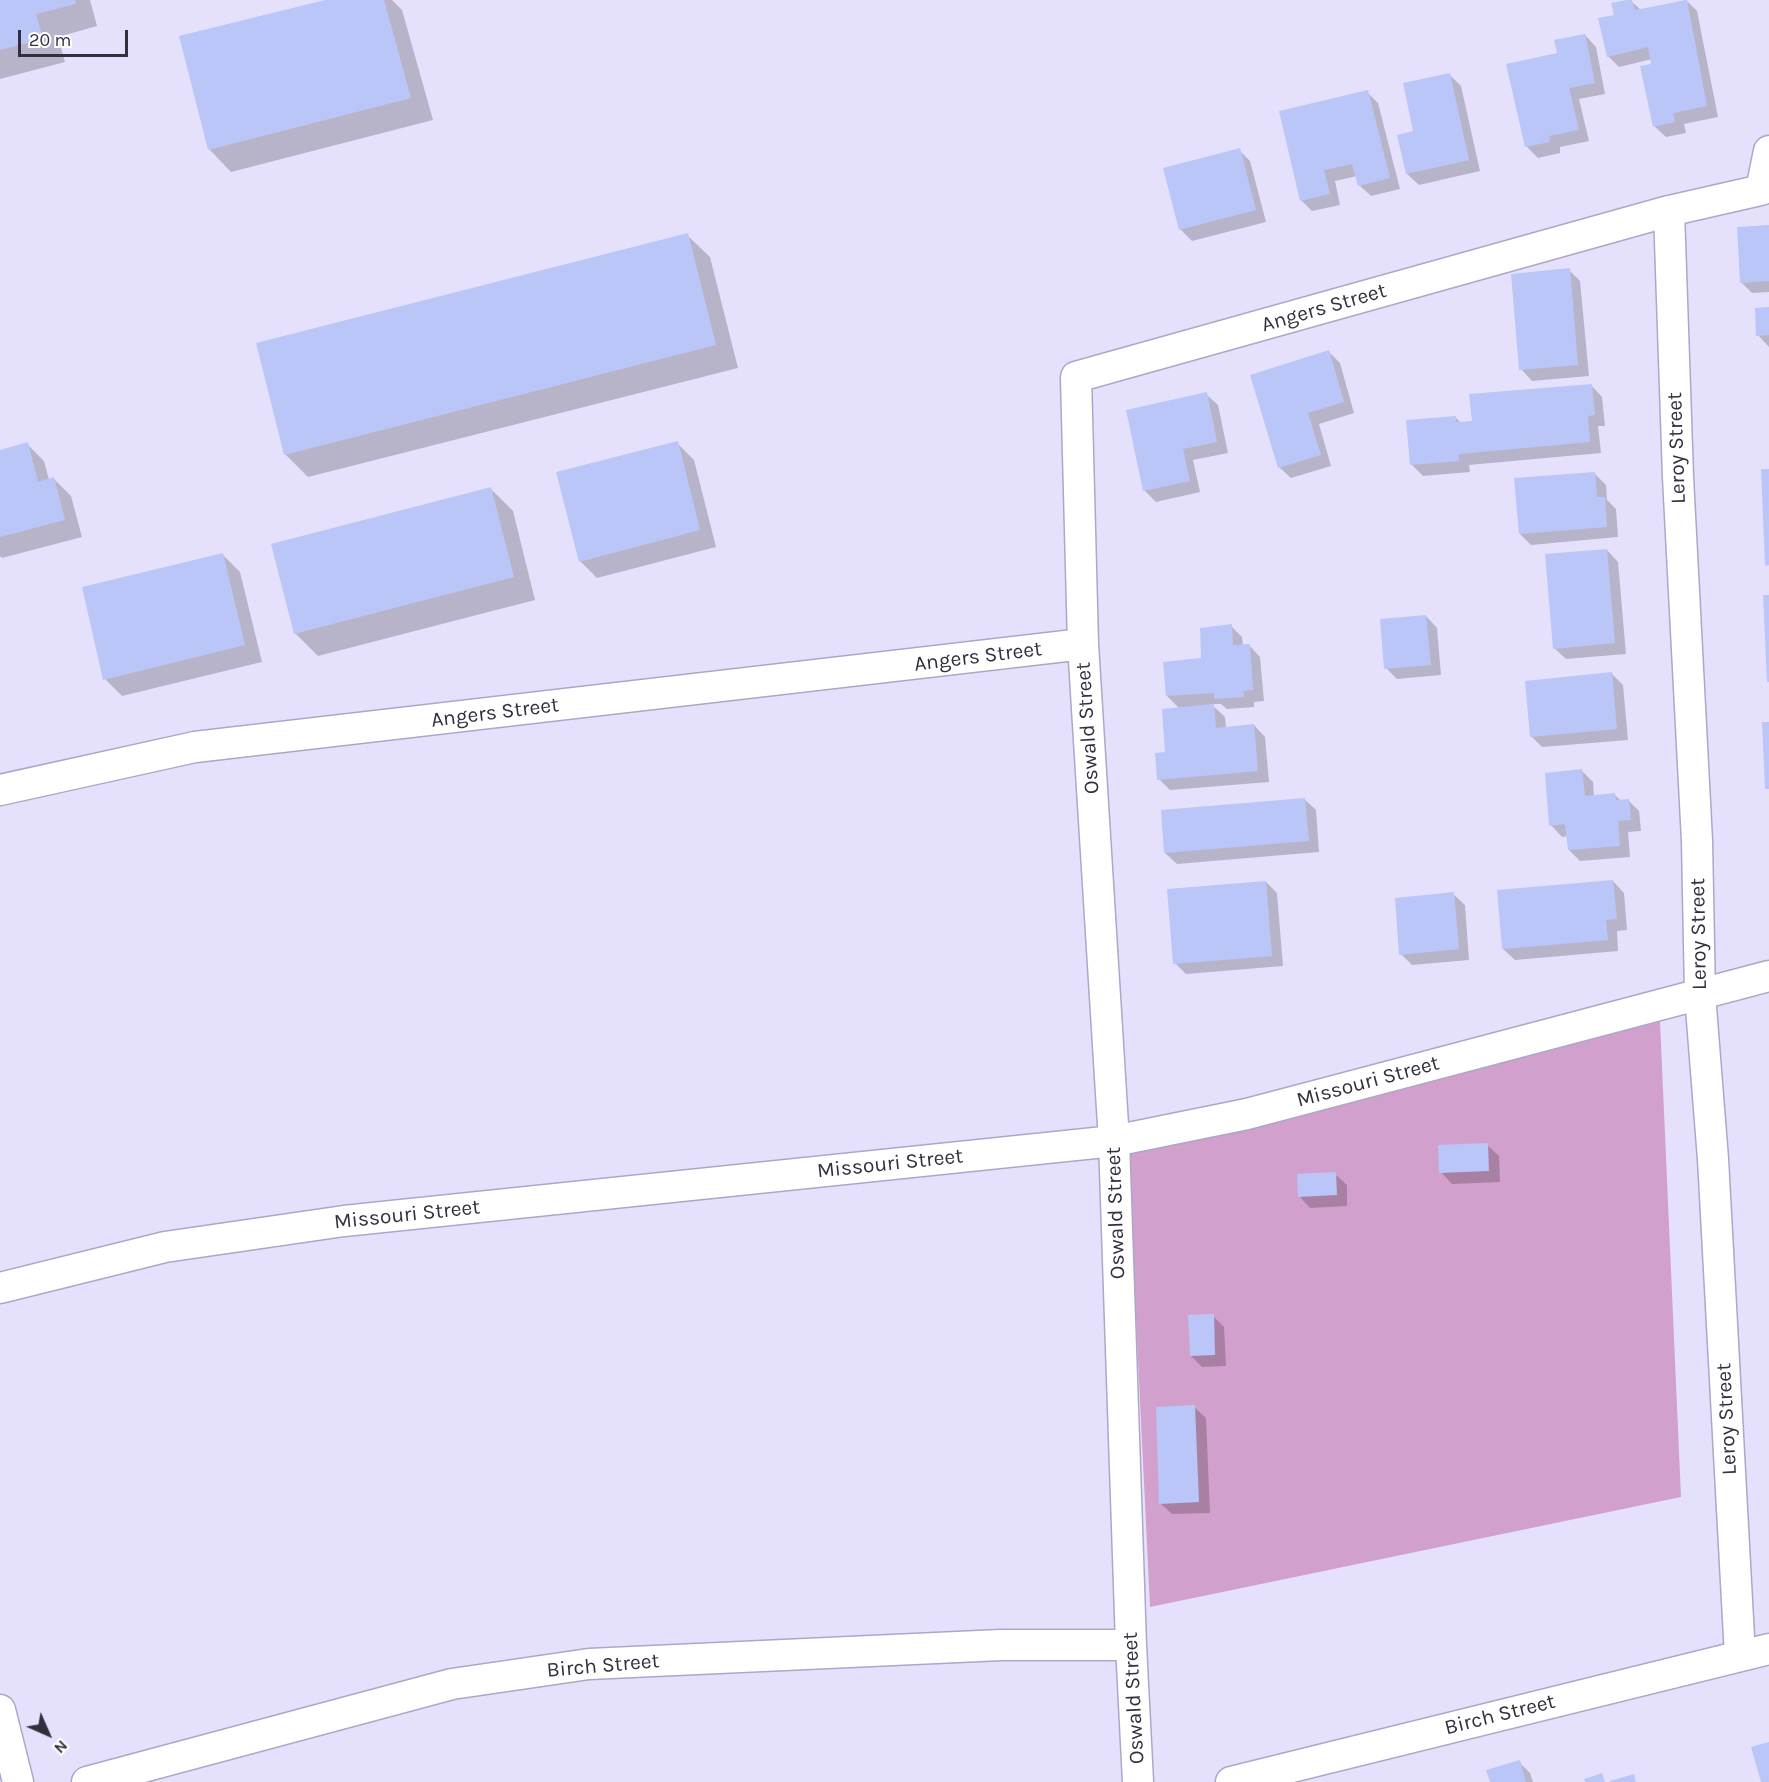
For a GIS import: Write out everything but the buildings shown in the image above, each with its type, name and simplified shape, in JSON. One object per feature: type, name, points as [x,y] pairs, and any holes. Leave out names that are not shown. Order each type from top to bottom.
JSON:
[{"type":"street","points":[[1669,211],[1761,190],[1769,151]]},
{"type":"street","name":"Angers Street","points":[[0,790],[195,747],[1083,644],[1076,377],[1669,211]]},
{"type":"street","name":"Leroy Street","points":[[1669,211],[1678,477],[1697,841],[1700,995],[1755,1652]]},
{"type":"street","name":"Oswald Street","points":[[1083,644],[1113,1141],[1138,1782]]},
{"type":"street","name":"Missouri Street","points":[[0,1288],[165,1247],[344,1221],[1113,1141],[1247,1114],[1769,976]]},
{"type":"street","name":"Birch Street","points":[[87,1782],[452,1684],[589,1664],[1001,1645],[1131,1645]]},
{"type":"street","name":"Birch Street","points":[[1231,1782],[1755,1652]]},
{"type":"street","points":[[0,1710],[18,1782]]},
{"type":"shaded area","points":[[1660,1021],[1681,1497],[1150,1607],[1128,1152]]}]
